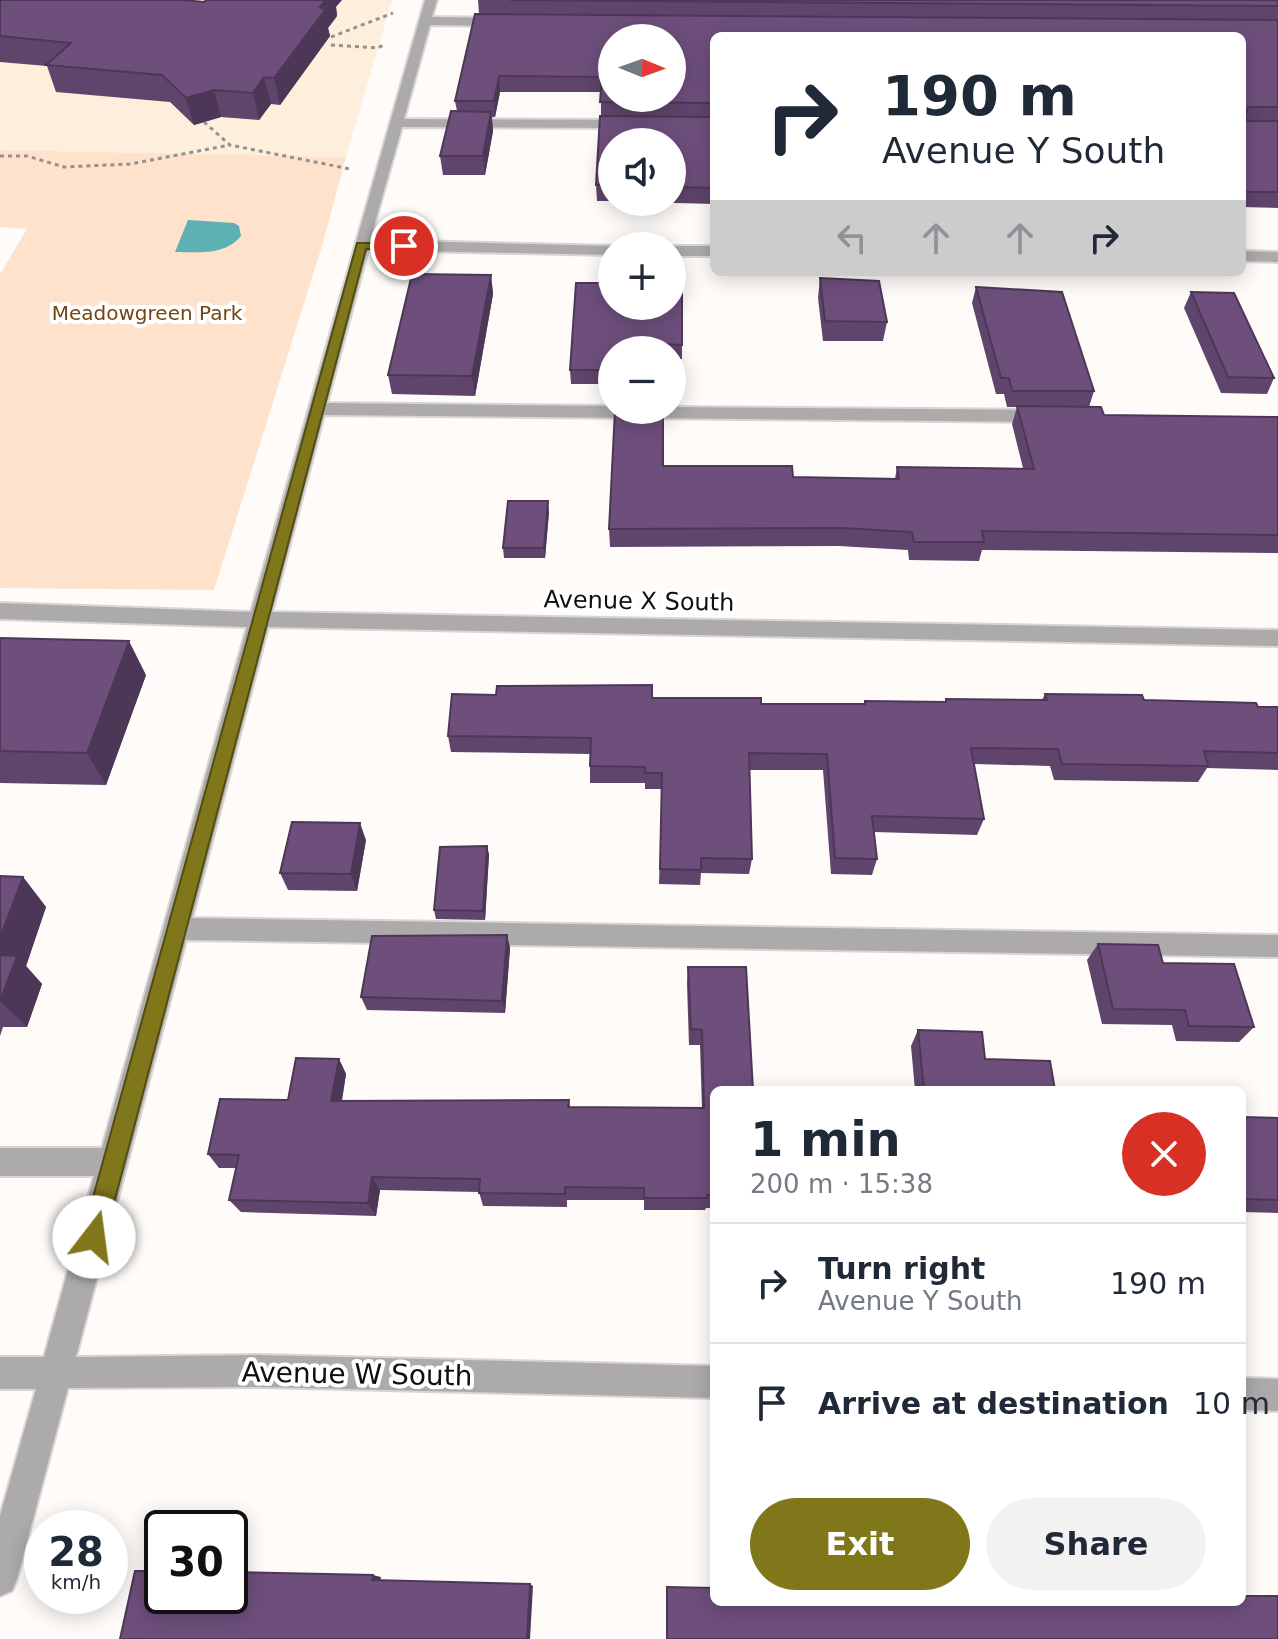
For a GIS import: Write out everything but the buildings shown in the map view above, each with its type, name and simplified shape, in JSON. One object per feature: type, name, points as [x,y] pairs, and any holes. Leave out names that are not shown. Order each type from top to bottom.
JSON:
[{"type":"street","points":[[0,1579],[361,245],[427,16],[523,22]]},
{"type":"street","points":[[397,123],[651,124]]},
{"type":"street","points":[[361,245],[598,250]]},
{"type":"street","points":[[686,251],[710,251]]},
{"type":"street","points":[[1246,256],[1278,257]]},
{"type":"street","points":[[319,409],[1070,416]]},
{"type":"street","name":"Avenue X South","points":[[0,611],[1278,638]]},
{"type":"street","points":[[177,929],[1278,946]]},
{"type":"street","points":[[0,1162],[114,1162]]},
{"type":"street","name":"Avenue W South","points":[[0,1373],[54,1375],[260,1371],[710,1382]]},
{"type":"street","points":[[1246,1394],[1278,1395]]},
{"type":"path","points":[[331,37],[403,9],[427,16]]},
{"type":"path","points":[[331,45],[377,48],[427,16]]},
{"type":"path","points":[[204,122],[230,145]]},
{"type":"path","points":[[0,156],[27,156],[64,167],[130,164],[230,145],[349,169]]},
{"type":"shaded area","points":[[0,0],[392,0],[346,157],[0,150]]},
{"type":"green space","name":"Meadowgreen Park","points":[[0,150],[346,157],[322,246],[214,590],[0,588],[0,274],[27,229],[0,227]]},
{"type":"water","points":[[188,220],[234,223],[239,226],[241,236],[219,250],[175,252]]},
{"type":"route","points":[[94,1237],[361,245],[404,246]]}]
